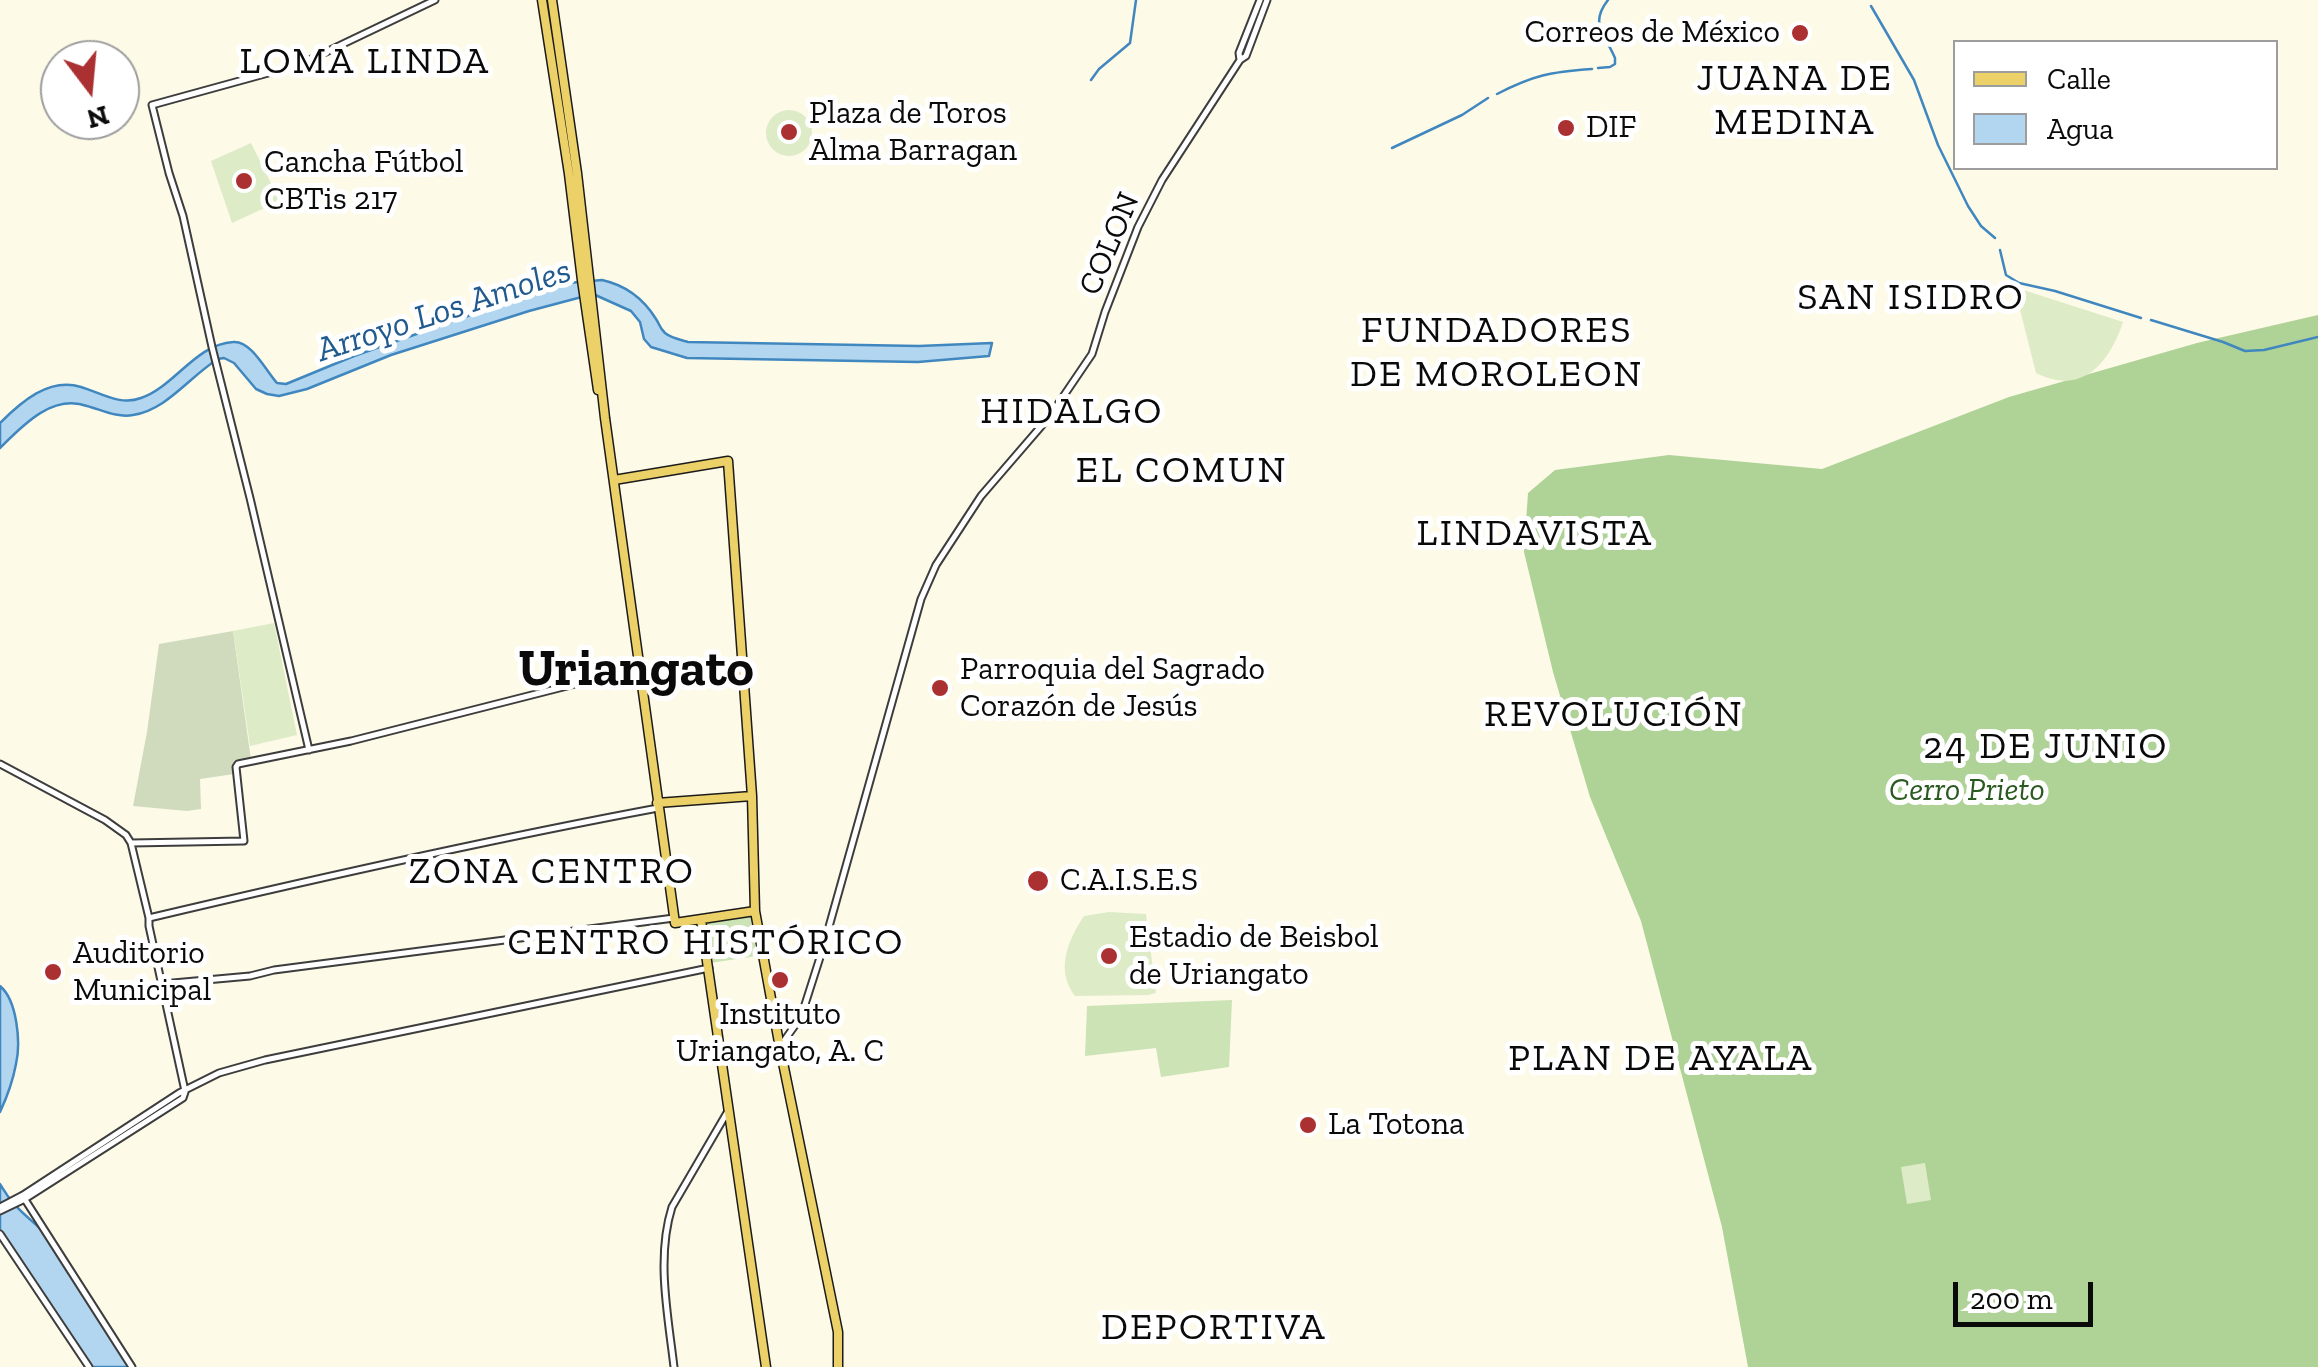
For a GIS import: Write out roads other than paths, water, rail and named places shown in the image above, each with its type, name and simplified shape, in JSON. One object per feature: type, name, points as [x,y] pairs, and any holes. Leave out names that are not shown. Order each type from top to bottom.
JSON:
[{"type":"main road","points":[[542,0],[588,298],[594,366],[614,480],[674,920],[702,920],[754,911]]},
{"type":"main road","points":[[552,0],[577,173],[585,282]]},
{"type":"main road","points":[[614,480],[728,461],[752,796],[754,911],[838,1332],[838,1367]]},
{"type":"main road","points":[[657,806],[752,796]]},
{"type":"main road","points":[[702,920],[766,1367]]},
{"type":"street","points":[[309,750],[187,230],[152,105],[302,64],[436,0]]},
{"type":"street","name":"COLON","points":[[780,1048],[801,1017],[921,599],[936,564],[1008,462],[1036,434],[1092,354],[1104,312],[1138,227],[1162,180],[1240,60],[1239,53],[1264,0]]},
{"type":"street","points":[[131,843],[244,841],[236,766],[638,668]]},
{"type":"street","points":[[0,764],[105,820],[131,843],[185,1091]]},
{"type":"street","points":[[150,918],[657,806]]},
{"type":"street","points":[[162,984],[674,920]]},
{"type":"street","points":[[0,1209],[219,1073],[265,1060],[709,968]]},
{"type":"street","points":[[674,1367],[665,1286],[668,1220],[729,1110]]},
{"type":"street","points":[[24,1197],[132,1367]]},
{"type":"street","points":[[0,1234],[89,1367]]},
{"type":"water","name":"Arroyo Los Amoles","points":[[602,280],[633,294],[665,333],[688,342],[919,346],[992,343],[989,356],[918,362],[687,358],[651,347],[631,311],[593,294],[391,355],[307,389],[279,396],[256,389],[234,363],[218,359],[167,400],[145,412],[121,415],[74,403],[62,404],[39,414],[0,448],[0,423],[47,388],[69,385],[118,400],[133,400],[153,393],[208,350],[233,342],[246,346],[277,383],[286,384],[550,287]]},
{"type":"water","points":[[0,986],[14,1011],[18,1044],[13,1076],[0,1112]]},
{"type":"water","points":[[0,1184],[17,1207],[48,1236],[131,1367],[89,1367],[0,1232]]},
{"type":"waterway","name":"Arroyo Los Amoles","points":[[1091,80],[1130,43],[1136,0]]},
{"type":"waterway","points":[[1598,68],[1615,64],[1599,23],[1608,0]]},
{"type":"waterway","points":[[1871,6],[1914,80],[1938,145],[1968,206],[1995,238]]},
{"type":"waterway","points":[[1497,94],[1543,76],[1592,69]]},
{"type":"waterway","points":[[1392,148],[1462,115],[1488,98]]},
{"type":"waterway","points":[[2000,250],[2006,275],[2019,283],[2141,318]]},
{"type":"waterway","points":[[2151,320],[2245,351],[2318,337]]},
{"type":"place","name":"Correos de México","points":[[1800,33]]},
{"type":"place","name":"DIF","points":[[1566,128]]},
{"type":"place","name":"Plaza de Toros Alma Barragan","points":[[789,132]]},
{"type":"place","name":"Cancha Fútbol CBTis 217","points":[[244,181]]},
{"type":"place","name":"Parroquia del Sagrado Corazón de Jesús","points":[[940,688]]},
{"type":"place","name":"C.A.I.S.E.S","points":[[1038,881]]},
{"type":"place","name":"Estadio de Beisbol de Uriangato","points":[[1109,956]]},
{"type":"place","name":"Auditorio Municipal","points":[[53,972]]},
{"type":"place","name":"Instituto Uriangato, A. C","points":[[780,980]]},
{"type":"place","name":"La Totona","points":[[1308,1125]]},
{"type":"district","name":"LOMA LINDA","points":[[365,62]]},
{"type":"district","name":"JUANA DE MEDINA","points":[[1795,101]]},
{"type":"district","name":"SAN ISIDRO","points":[[1911,298]]},
{"type":"district","name":"FUNDADORES DE MOROLEON","points":[[1497,353]]},
{"type":"district","name":"HIDALGO","points":[[1072,412]]},
{"type":"district","name":"EL COMUN","points":[[1182,471]]},
{"type":"district","name":"LINDAVISTA","points":[[1535,534]]},
{"type":"district","name":"Uriangato","points":[[636,670]]},
{"type":"district","name":"REVOLUCIÓN","points":[[1614,715]]},
{"type":"district","name":"24 DE JUNIO","points":[[2046,747]]},
{"type":"district","name":"ZONA CENTRO","points":[[552,872]]},
{"type":"district","name":"CENTRO HISTÓRICO","points":[[706,943]]},
{"type":"district","name":"PLAN DE AYALA","points":[[1661,1059]]},
{"type":"district","name":"DEPORTIVA","points":[[1214,1328]]},
{"type":"park label","name":"Cerro Prieto","points":[[1967,791]]}]
